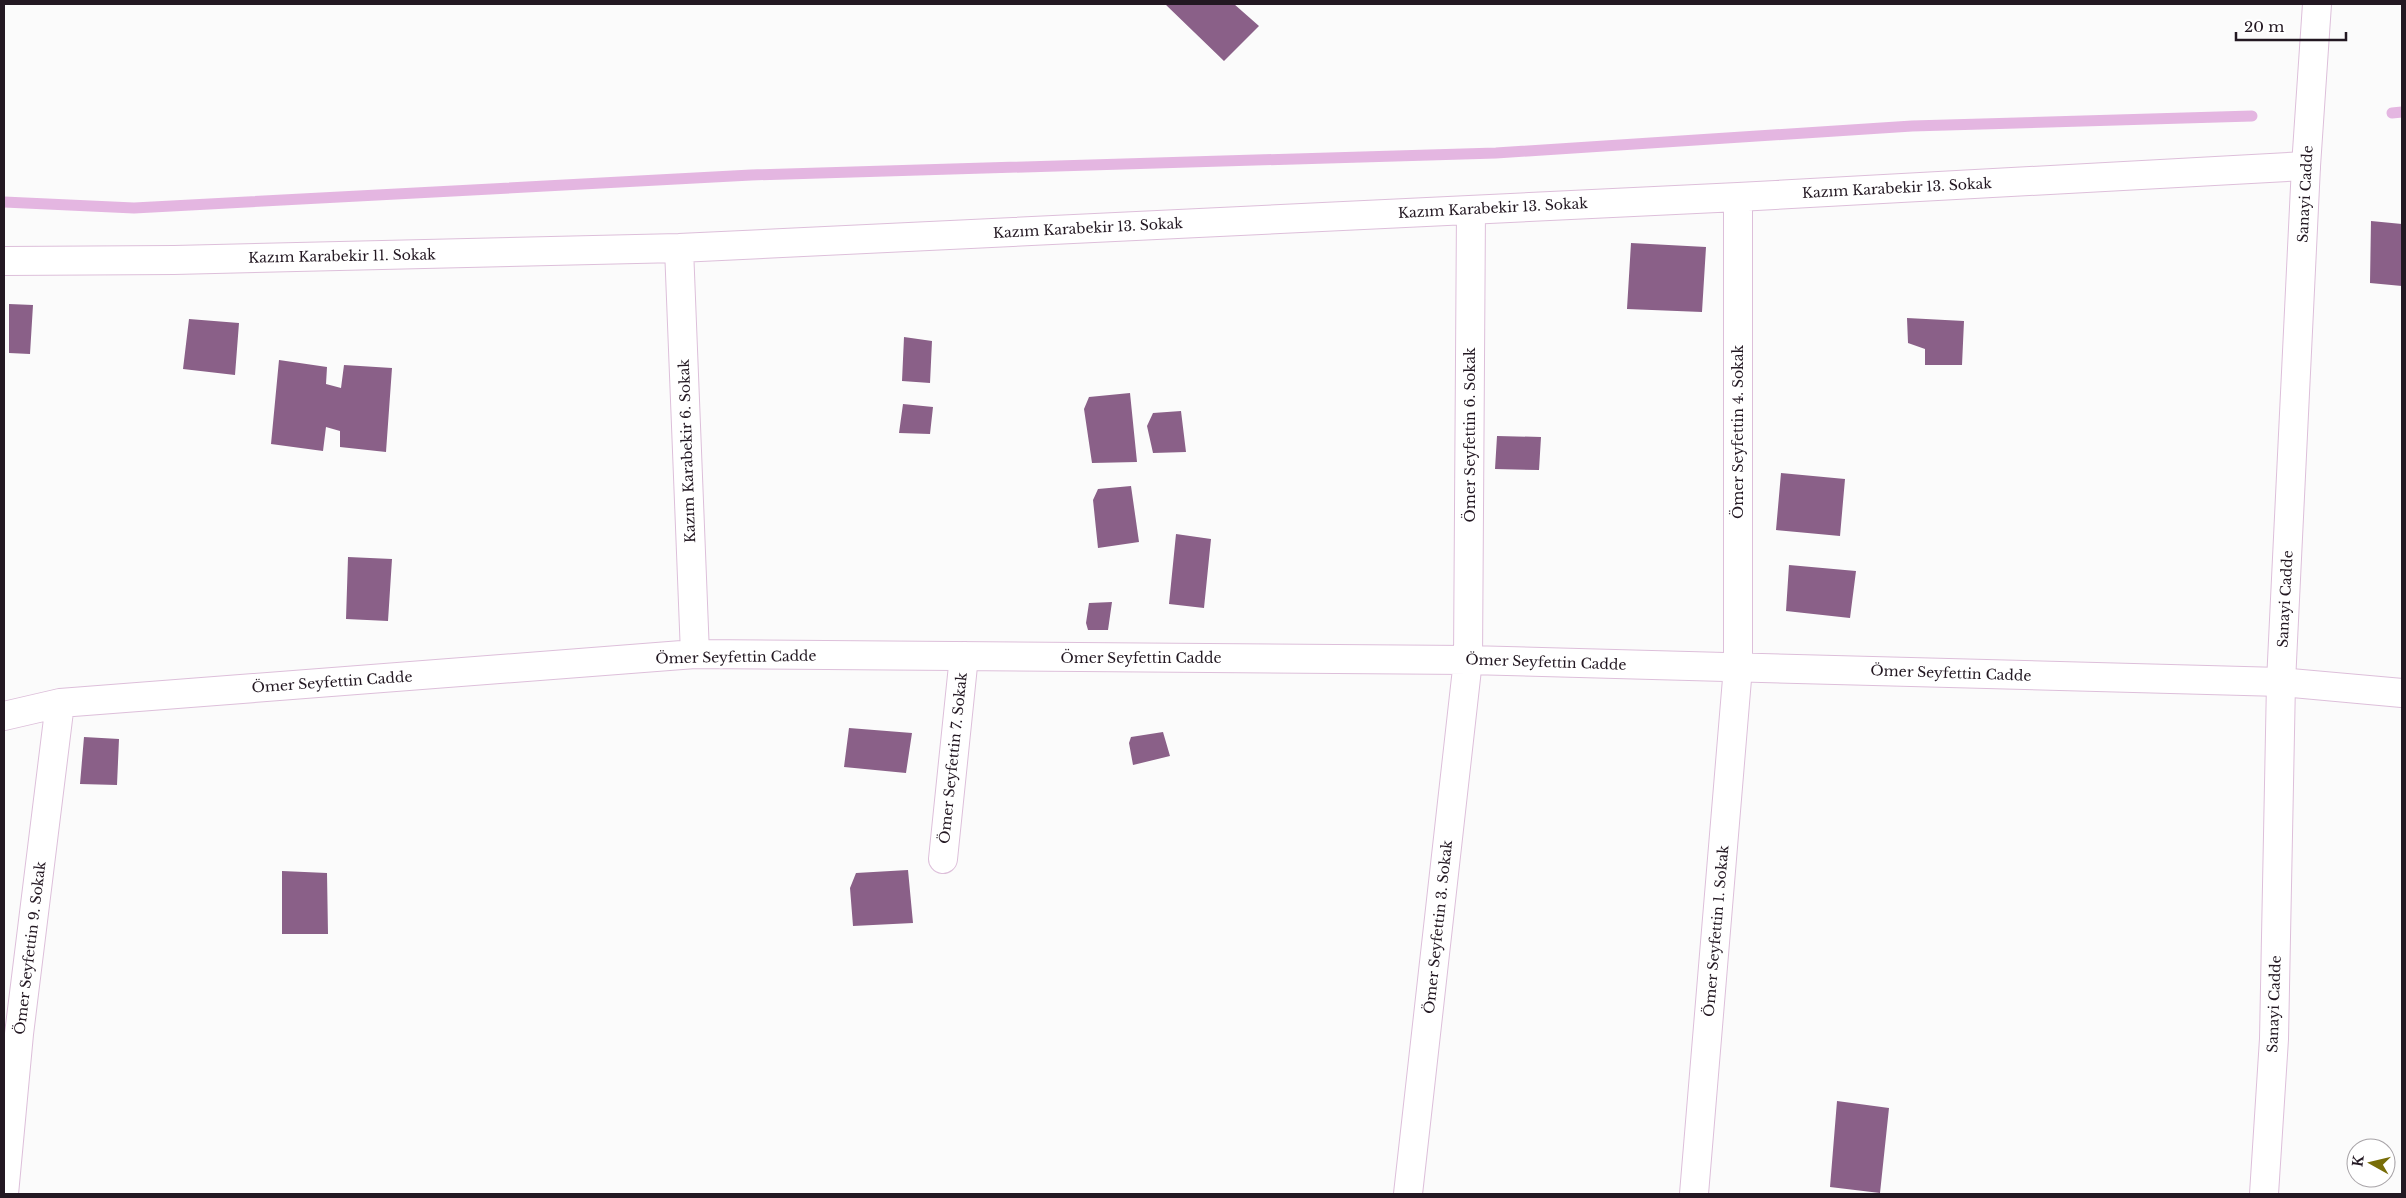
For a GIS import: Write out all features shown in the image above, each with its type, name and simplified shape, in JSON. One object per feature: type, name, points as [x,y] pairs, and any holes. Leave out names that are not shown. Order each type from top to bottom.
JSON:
[{"type":"street","name":"Sanayi Cadde","points":[[2264,1194],[2274,1039],[2281,682],[2306,166],[2317,4]]},
{"type":"street","name":"Kazım Karabekir 13. Sokak","points":[[679,248],[1738,197],[2306,166]]},
{"type":"street","name":"Ömer Seyfettin 4. Sokak","points":[[1738,197],[1738,667]]},
{"type":"street","name":"Ömer Seyfettin 6. Sokak","points":[[1468,660],[1471,210]]},
{"type":"street","name":"Kazım Karabekir 11. Sokak","points":[[4,261],[174,260],[679,248]]},
{"type":"street","name":"Kazım Karabekir 6. Sokak","points":[[679,248],[695,654]]},
{"type":"street","name":"Ömer Seyfettin Cadde","points":[[4,716],[60,703],[695,654],[1468,660],[2281,682],[2402,693]]},
{"type":"street","name":"Ömer Seyfettin 7. Sokak","points":[[943,859],[964,656]]},
{"type":"street","name":"Ömer Seyfettin 3. Sokak","points":[[1408,1194],[1468,660]]},
{"type":"street","name":"Ömer Seyfettin 1. Sokak","points":[[1694,1194],[1738,667]]},
{"type":"street","name":"Ömer Seyfettin 9. Sokak","points":[[4,1194],[12,1037],[60,703]]},
{"type":"building","points":[[1165,4],[1234,4],[1259,26],[1224,61]]},
{"type":"building","points":[[2371,221],[2402,224],[2402,286],[2370,283]]},
{"type":"building","points":[[1631,243],[1706,247],[1702,312],[1627,309]]},
{"type":"building","points":[[9,304],[33,305],[30,354],[9,353]]},
{"type":"building","points":[[1907,318],[1964,321],[1962,365],[1925,365],[1925,349],[1908,343]]},
{"type":"building","points":[[189,319],[239,323],[235,375],[183,369]]},
{"type":"building","points":[[904,337],[932,341],[930,383],[902,381]]},
{"type":"building","points":[[279,360],[327,367],[326,384],[341,388],[344,365],[392,368],[386,452],[340,447],[340,431],[326,427],[323,451],[271,444]]},
{"type":"building","points":[[1130,393],[1137,462],[1092,463],[1084,409],[1089,397]]},
{"type":"building","points":[[903,404],[933,407],[930,434],[899,433]]},
{"type":"building","points":[[1181,411],[1186,452],[1153,453],[1147,426],[1153,413]]},
{"type":"building","points":[[1497,436],[1541,437],[1539,470],[1495,469]]},
{"type":"building","points":[[1781,473],[1845,479],[1840,536],[1776,530]]},
{"type":"building","points":[[1131,486],[1139,542],[1098,548],[1093,500],[1098,489]]},
{"type":"building","points":[[1176,534],[1211,539],[1204,608],[1169,604]]},
{"type":"building","points":[[348,557],[392,559],[388,621],[346,619]]},
{"type":"building","points":[[1789,565],[1856,571],[1850,618],[1786,611]]},
{"type":"building","points":[[1112,602],[1108,630],[1088,630],[1086,623],[1089,603]]},
{"type":"building","points":[[849,728],[912,733],[906,773],[844,767]]},
{"type":"building","points":[[1163,732],[1170,756],[1133,765],[1129,743],[1131,737]]},
{"type":"building","points":[[84,737],[119,739],[117,785],[80,784]]},
{"type":"building","points":[[908,870],[913,923],[853,926],[850,888],[856,873]]},
{"type":"building","points":[[282,871],[327,873],[328,934],[282,934]]},
{"type":"building","points":[[1837,1101],[1889,1108],[1880,1193],[1830,1187]]},
{"type":"waterway","points":[[2392,113],[2402,112]]},
{"type":"waterway","points":[[4,202],[134,208],[751,175],[1496,153],[1912,126],[2252,116]]}]
